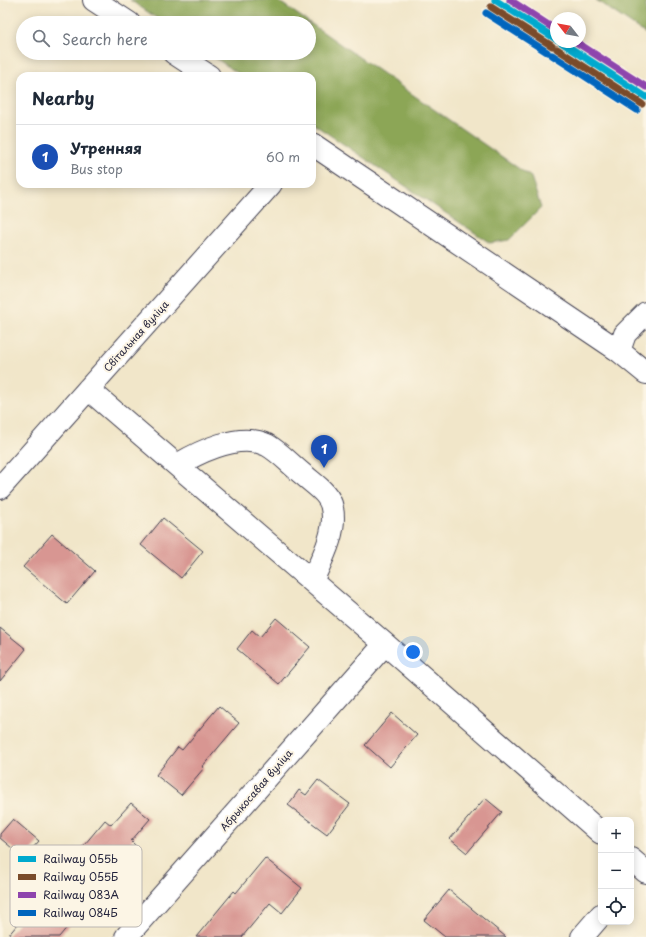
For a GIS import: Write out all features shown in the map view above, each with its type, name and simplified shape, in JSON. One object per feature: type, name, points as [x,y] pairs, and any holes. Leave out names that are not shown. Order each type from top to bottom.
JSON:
[{"type":"street","points":[[94,0],[118,16]]},
{"type":"street","points":[[185,60],[203,72]]},
{"type":"street","points":[[316,147],[619,351],[646,373]]},
{"type":"street","name":"Світальная вуліца","points":[[0,488],[267,188]]},
{"type":"street","points":[[619,351],[625,334],[646,313]]},
{"type":"street","points":[[88,389],[385,644],[598,830]]},
{"type":"street","points":[[177,465],[199,453],[222,444],[257,442],[269,446],[324,493],[332,506],[332,524],[326,548],[312,581]]},
{"type":"street","name":"Абрыкосавая вуліца","points":[[142,919],[385,644]]},
{"type":"street","points":[[582,937],[598,918]]},
{"type":"street","name":"Абрыкосавая вуліца","points":[[126,937],[135,927]]},
{"type":"green space","points":[[130,0],[277,0],[300,16],[154,16]]},
{"type":"green space","points":[[596,0],[646,0],[646,34]]},
{"type":"green space","points":[[316,27],[531,177],[541,208],[509,240],[490,243],[316,126],[316,72],[236,72],[218,60],[316,60]]},
{"type":"building","points":[[163,518],[203,551],[181,578],[141,545]]},
{"type":"building","points":[[52,534],[95,571],[67,604],[23,567]]},
{"type":"building","points":[[276,618],[310,647],[279,684],[237,649],[252,630],[260,637]]},
{"type":"building","points":[[0,628],[26,649],[0,681]]},
{"type":"building","points":[[219,706],[239,723],[202,767],[204,768],[181,795],[156,775],[178,747],[182,750]]},
{"type":"building","points":[[392,713],[417,735],[390,767],[365,745]]},
{"type":"building","points":[[318,780],[350,804],[327,834],[288,805],[299,790],[306,795]]},
{"type":"building","points":[[485,798],[502,812],[467,853],[450,839]]},
{"type":"building","points":[[131,803],[150,819],[131,841],[135,845],[84,845],[105,820],[111,825]]},
{"type":"building","points":[[13,819],[39,841],[35,845],[10,845],[10,846],[0,838],[0,834]]},
{"type":"building","points":[[265,858],[302,888],[282,913],[270,903],[242,937],[196,937],[234,891],[236,893]]},
{"type":"building","points":[[449,890],[506,937],[445,937],[424,920]]},
{"type":"building","points":[[15,927],[67,927],[59,937],[7,937]]},
{"type":"rail line","name":"055Ь","points":[[495,0],[550,35]]},
{"type":"rail line","name":"083А","points":[[510,0],[550,26]]},
{"type":"rail line","name":"055Б","points":[[491,7],[550,45]]},
{"type":"rail line","name":"084Б","points":[[486,13],[547,52]]},
{"type":"rail line","name":"055Ь","points":[[570,48],[646,97]]},
{"type":"rail line","name":"083А","points":[[585,48],[646,87]]},
{"type":"rail line","name":"055Б","points":[[557,49],[642,104]]},
{"type":"rail line","name":"084Б","points":[[552,55],[637,110]]},
{"type":"place","name":"Утренняя","points":[[324,468]]}]
